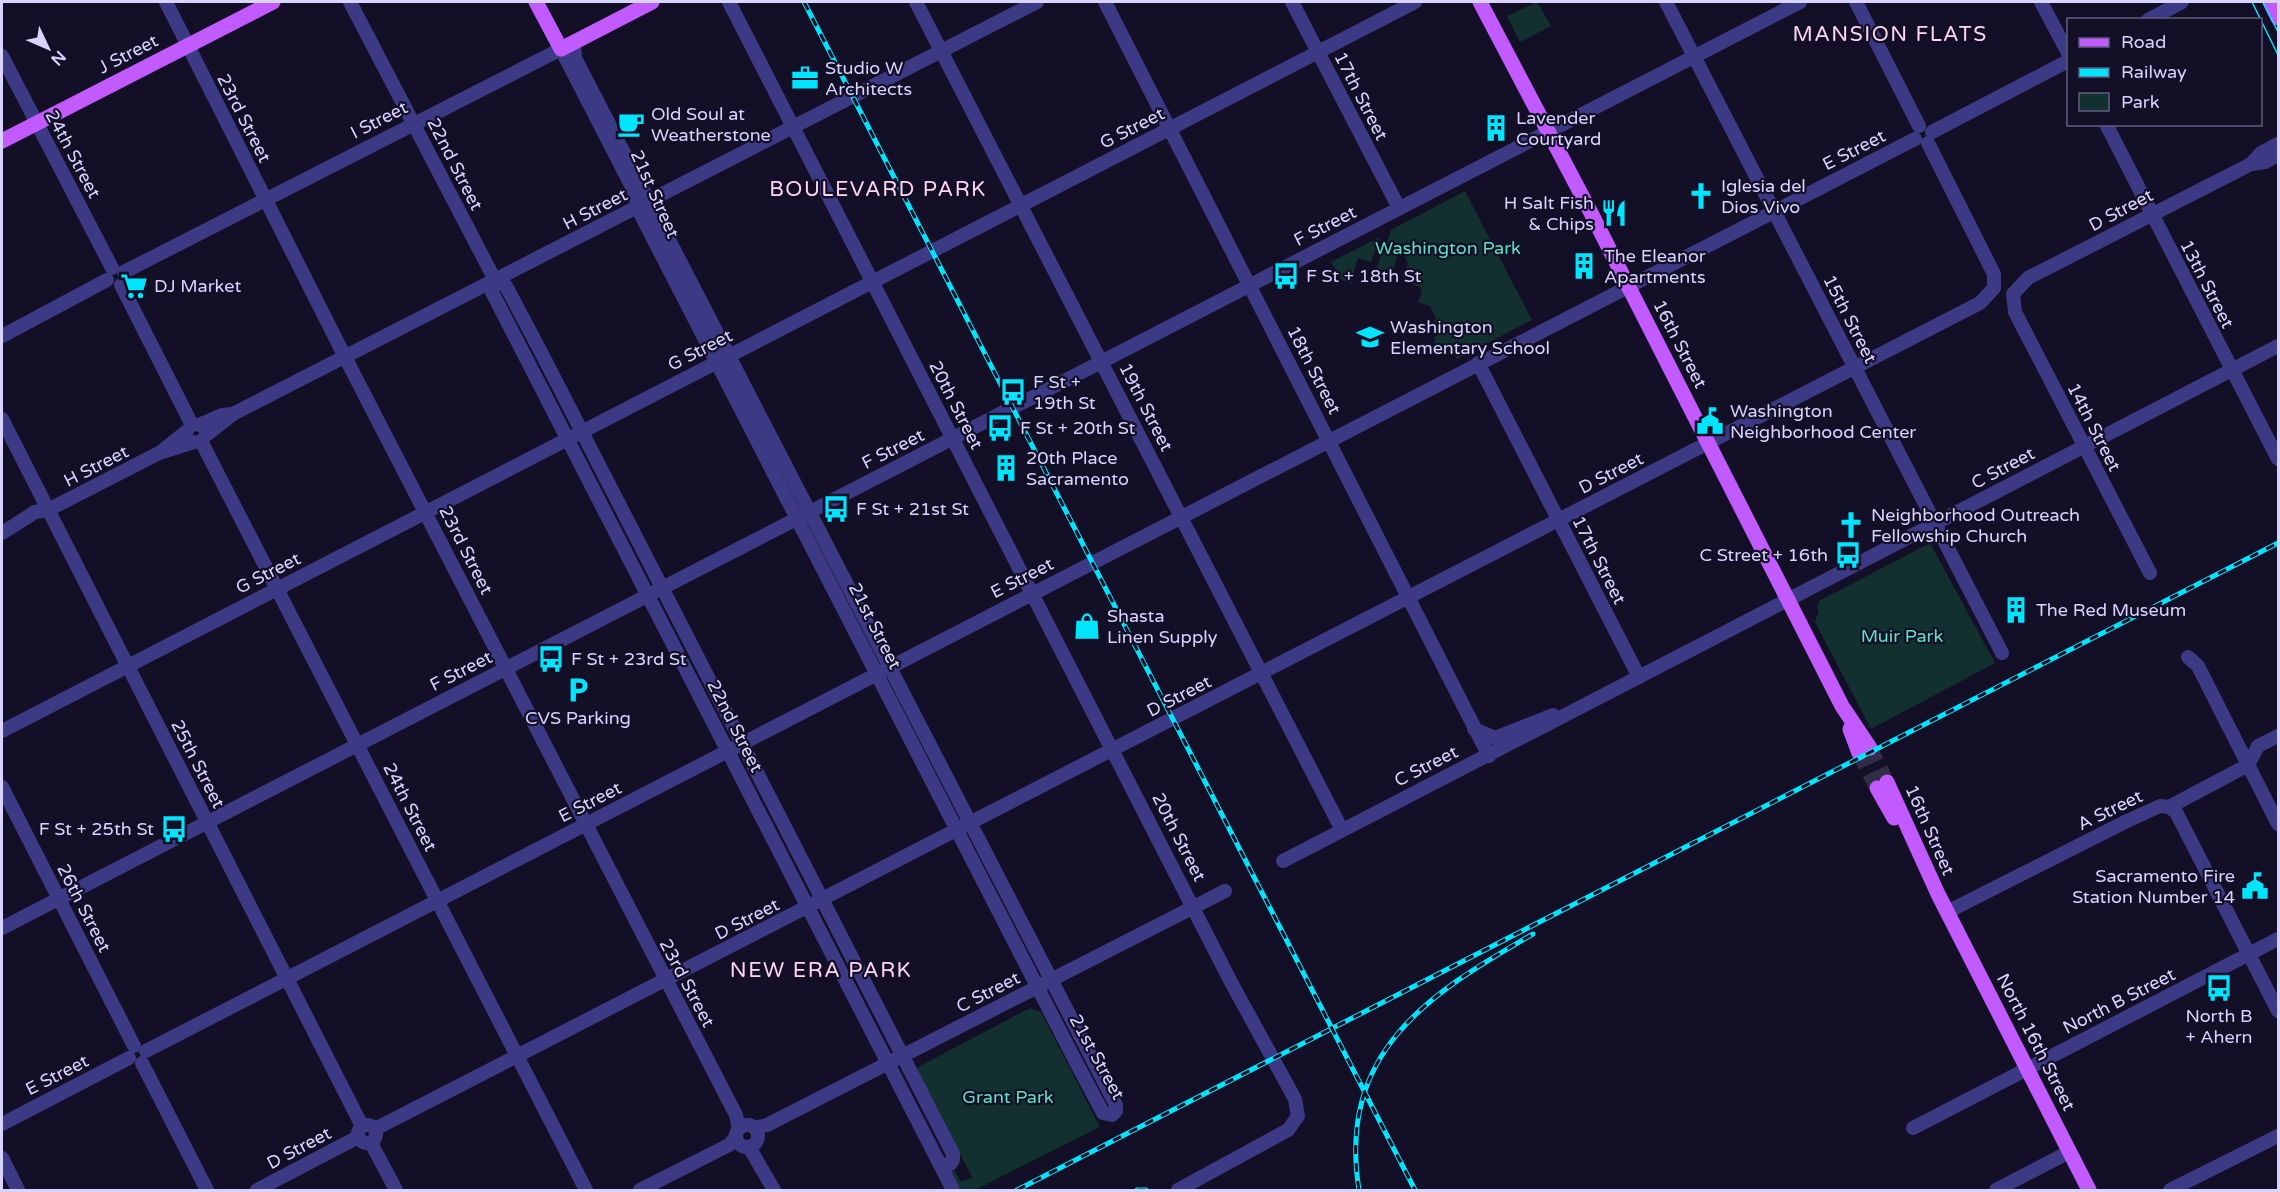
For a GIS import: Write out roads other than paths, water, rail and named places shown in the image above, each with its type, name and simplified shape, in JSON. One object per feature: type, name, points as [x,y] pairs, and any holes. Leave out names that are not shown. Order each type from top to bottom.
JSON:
[{"type":"main road","name":"J Street","points":[[2,141],[273,2]]},
{"type":"main road","name":"21st Street","points":[[536,2],[568,45]]},
{"type":"main road","name":"I Street","points":[[568,45],[652,2]]},
{"type":"main road","name":"16th Street","points":[[1480,2],[1865,751]]},
{"type":"main road","points":[[2270,2],[2278,18]]},
{"type":"main road","name":"16th Street","points":[[1882,785],[1947,912]]},
{"type":"main road","name":"North 16th Street","points":[[1947,912],[2089,1191]]},
{"type":"street","name":"23rd Street","points":[[166,2],[345,357],[774,1191]]},
{"type":"street","name":"22nd Street","points":[[350,2],[495,280],[506,286],[953,1154],[950,1164],[941,1165],[938,1161]]},
{"type":"street","name":"20th Street","points":[[729,2],[1267,1049],[1295,1099],[1298,1111],[1296,1121],[1281,1136],[1178,1191]]},
{"type":"street","name":"19th Street","points":[[916,2],[1342,830]]},
{"type":"street","name":"H Street","points":[[6,530],[35,512],[48,510],[1037,2]]},
{"type":"street","name":"18th Street","points":[[1105,2],[1489,756]]},
{"type":"street","name":"17th Street","points":[[1292,2],[1399,208]]},
{"type":"street","name":"G Street","points":[[2,731],[1415,2]]},
{"type":"street","name":"15th Street","points":[[1665,2],[2002,652]]},
{"type":"street","name":"F Street","points":[[2,928],[1547,130],[1800,2]]},
{"type":"street","points":[[1856,2],[1923,135]]},
{"type":"street","points":[[2042,2],[2067,51]]},
{"type":"street","points":[[2152,18],[2182,2]]},
{"type":"street","name":"I Street","points":[[2,336],[568,45]]},
{"type":"street","name":"21st Street","points":[[568,45],[633,189],[638,207],[717,362],[804,514],[891,667],[1116,1106],[1112,1115],[1103,1113],[878,674],[804,514],[731,355],[638,207]]},
{"type":"street","name":"24th Street","points":[[2,56],[586,1191]]},
{"type":"street","name":"E Street","points":[[2,1124],[2067,62]]},
{"type":"street","name":"13th Street","points":[[2107,126],[2278,459]]},
{"type":"street","name":"D Street","points":[[257,1191],[1980,303],[1994,288],[1996,279],[1992,267],[1923,135]]},
{"type":"street","name":"D Street","points":[[2251,164],[2261,153],[2278,144]]},
{"type":"street","name":"D Street","points":[[2013,294],[2028,279],[2151,214],[2251,164],[2265,162],[2278,155]]},
{"type":"street","name":"22nd Street","points":[[495,280],[492,292],[952,1188]]},
{"type":"street","name":"14th Street","points":[[2013,294],[2015,312],[2150,573]]},
{"type":"street","name":"C Street","points":[[1283,861],[2278,346]]},
{"type":"street","name":"17th Street","points":[[1478,363],[1639,677]]},
{"type":"street","name":"25th Street","points":[[2,418],[396,1191]]},
{"type":"street","points":[[2188,657],[2198,666],[2278,824]]},
{"type":"street","name":"C Street","points":[[1474,729],[1495,738],[1525,724],[1585,706]]},
{"type":"street","name":"A Street","points":[[1947,912],[2127,821],[2160,806],[2169,807],[2248,765],[2258,746],[2278,736]]},
{"type":"street","name":"26th Street","points":[[2,788],[207,1191]]},
{"type":"street","points":[[2169,807],[2176,812],[2278,1011]]},
{"type":"street","name":"C Street","points":[[640,1191],[1225,891]]},
{"type":"street","name":"North B Street","points":[[1912,1128],[2278,939]]},
{"type":"street","points":[[1077,1064],[1091,1057]]},
{"type":"street","points":[[2170,1191],[2278,1136]]},
{"type":"street","points":[[1996,1191],[2069,1152]]},
{"type":"street","points":[[2,1158],[18,1191]]},
{"type":"tunnel","points":[[1870,748],[1887,782]]},
{"type":"tunnel","points":[[1859,753],[1877,788]]},
{"type":"tram line","points":[[2252,2],[2260,18]]},
{"type":"tram line","points":[[2263,2],[2278,32]]},
{"type":"tram line","points":[[2262,22],[2278,55]]},
{"type":"railway","points":[[804,2],[1415,1190]]},
{"type":"railway","points":[[1017,1190],[2278,543]]},
{"type":"railway","points":[[1359,1190],[1356,1142],[1362,1100],[1377,1064],[1398,1033],[1426,1005],[1458,980],[1533,934]]},
{"type":"railway","points":[[1137,1190],[1146,1190]]},
{"type":"place","name":"Studio W Architects","points":[[805,78]]},
{"type":"place","name":"Old Soul at Weatherstone","points":[[631,124]]},
{"type":"place","name":"Lavender Courtyard","points":[[1496,128]]},
{"type":"place","name":"Iglesia del Dios Vivo","points":[[1701,196]]},
{"type":"place","name":"H Salt Fish & Chips","points":[[1614,213]]},
{"type":"place","name":"The Eleanor Apartments","points":[[1584,266]]},
{"type":"place","name":"F St + 18th St","points":[[1286,276]]},
{"type":"place","name":"DJ Market","points":[[134,286]]},
{"type":"place","name":"Washington Elementary School","points":[[1370,337]]},
{"type":"place","name":"F St + 19th St","points":[[1013,392]]},
{"type":"place","name":"Washington Neighborhood Center","points":[[1710,421]]},
{"type":"place","name":"F St + 20th St","points":[[1000,428]]},
{"type":"place","name":"20th Place Sacramento","points":[[1006,468]]},
{"type":"place","name":"F St + 21st St","points":[[836,509]]},
{"type":"place","name":"Neighborhood Outreach Fellowship Church","points":[[1851,525]]},
{"type":"place","name":"C Street + 16th","points":[[1848,555]]},
{"type":"place","name":"The Red Museum","points":[[2016,610]]},
{"type":"place","name":"Shasta Linen Supply","points":[[1087,626]]},
{"type":"place","name":"F St + 23rd St","points":[[551,659]]},
{"type":"place","name":"CVS Parking","points":[[578,690]]},
{"type":"place","name":"F St + 25th St","points":[[174,829]]},
{"type":"place","name":"Sacramento Fire Station Number 14","points":[[2255,886]]},
{"type":"place","name":"North B + Ahern","points":[[2219,988]]},
{"type":"district","name":"MANSION FLATS","points":[[1890,34]]},
{"type":"district","name":"BOULEVARD PARK","points":[[878,189]]},
{"type":"district","name":"NEW ERA PARK","points":[[821,970]]},
{"type":"park label","name":"Washington Park","points":[[1448,248]]},
{"type":"park label","name":"Muir Park","points":[[1902,636]]},
{"type":"park label","name":"Grant Park","points":[[1008,1097]]}]
